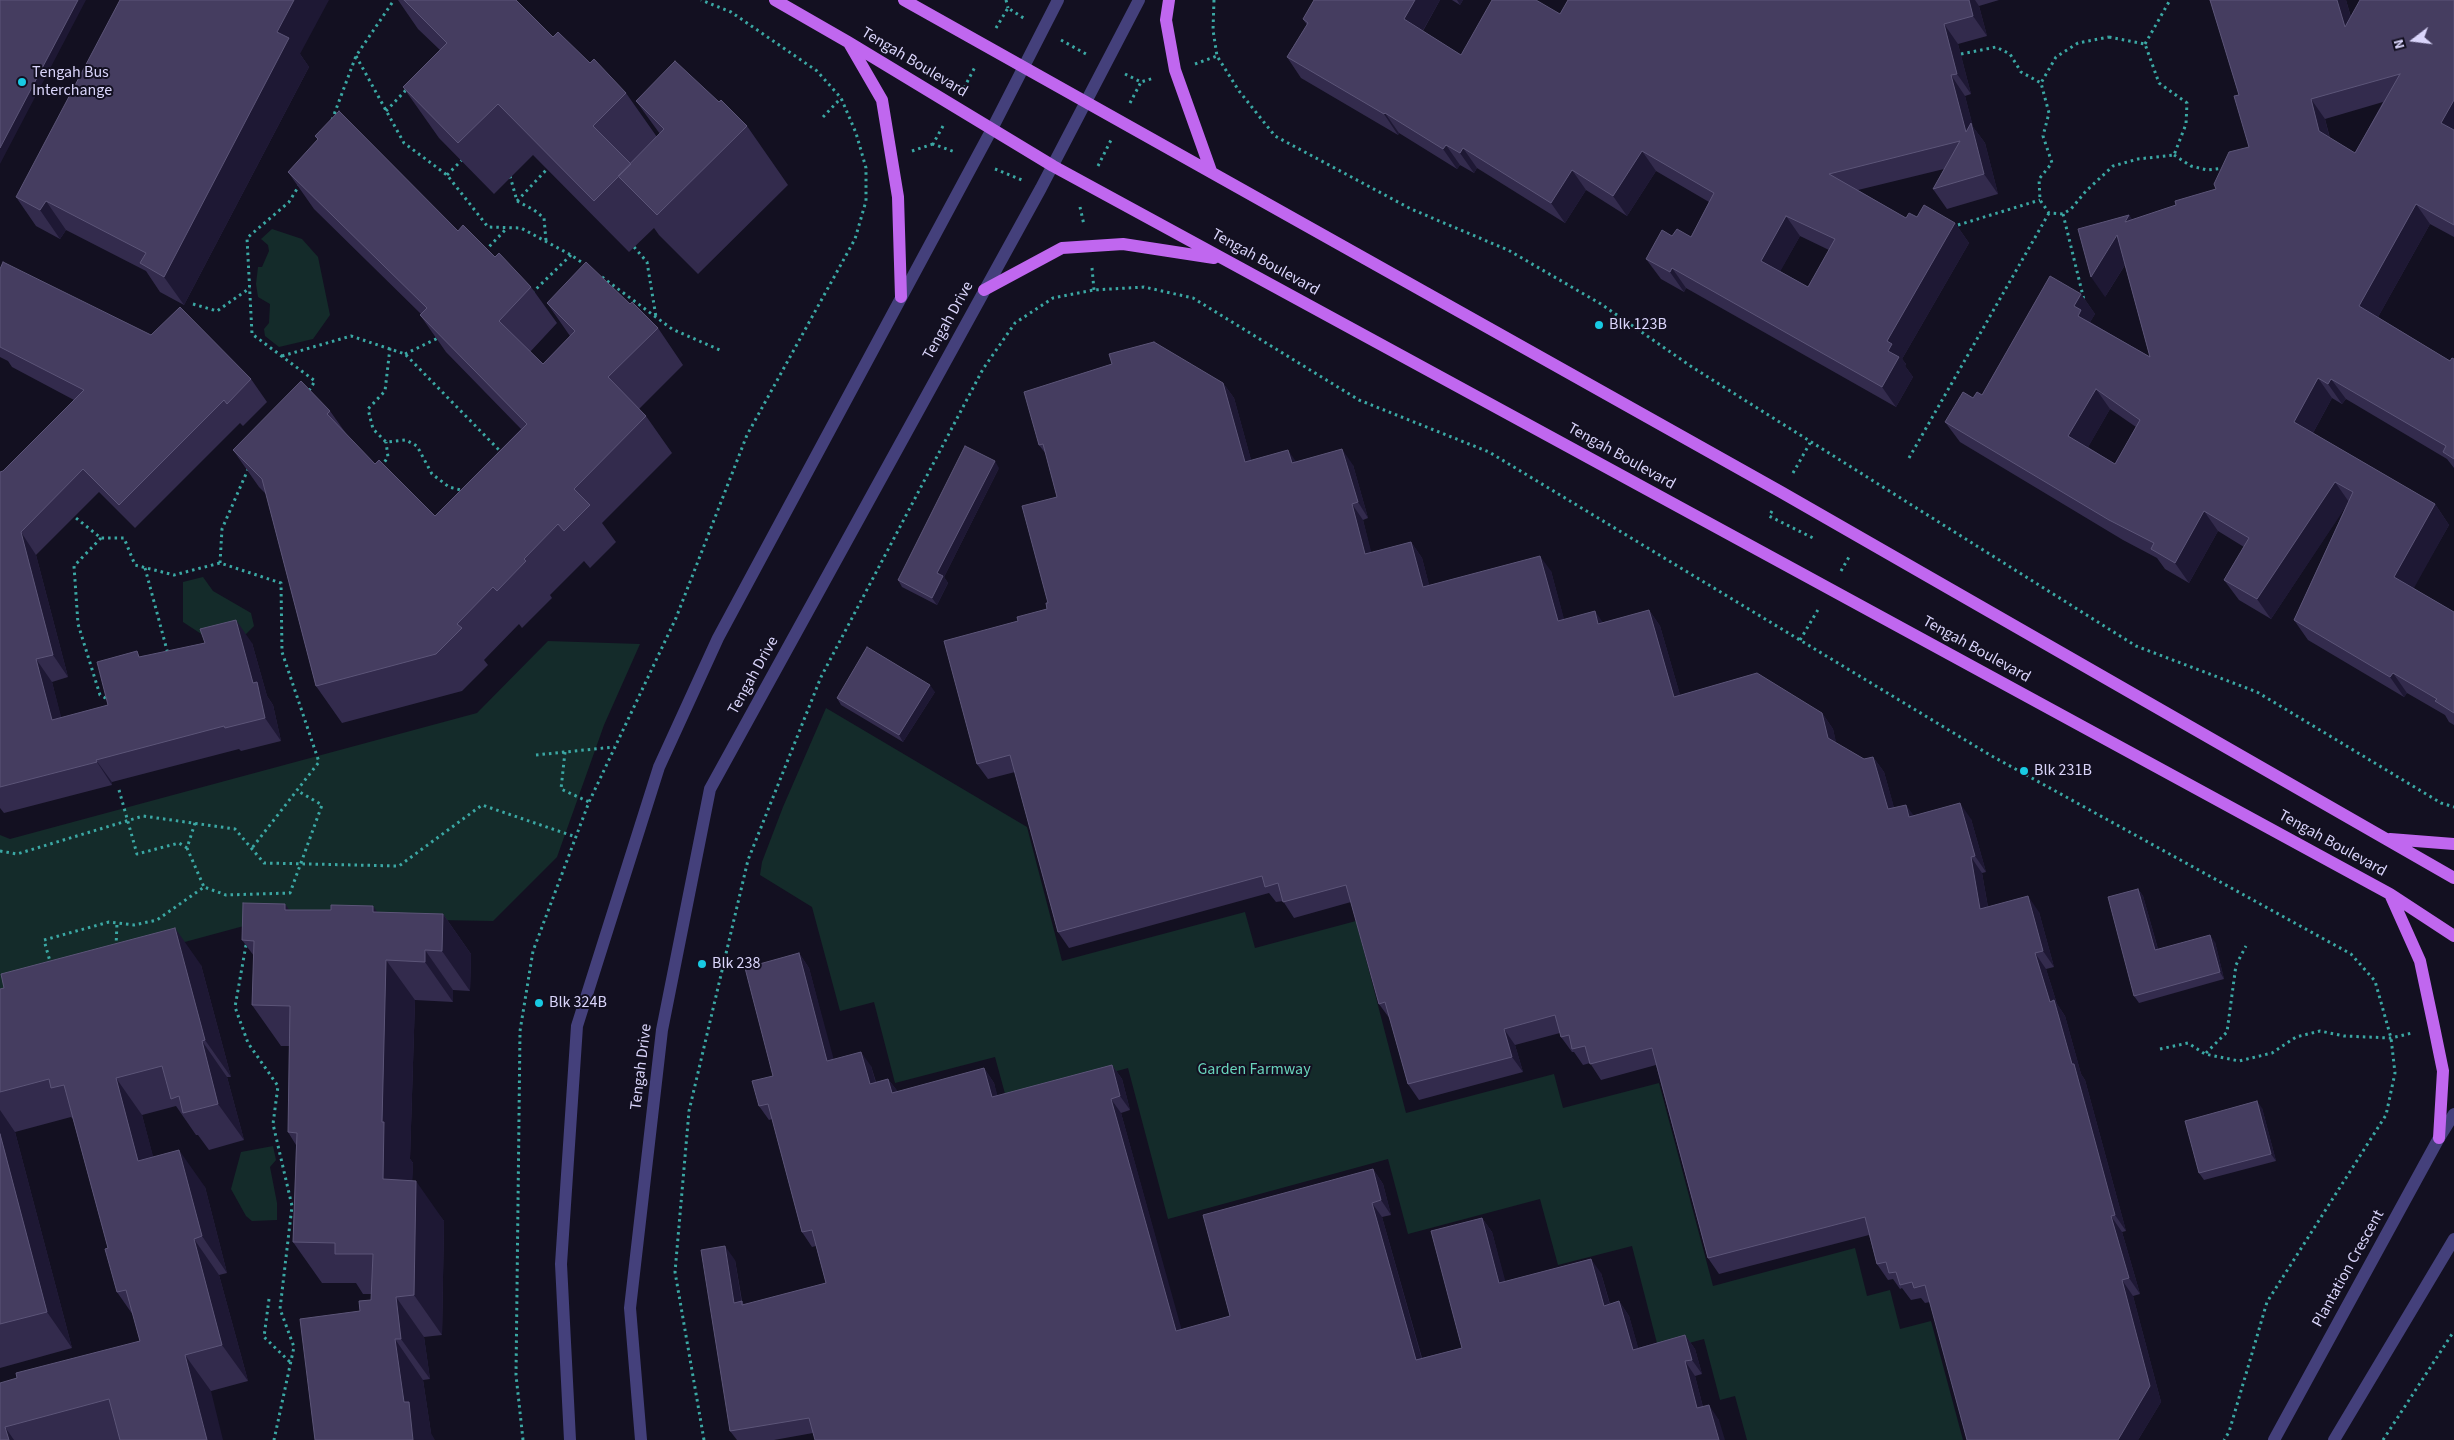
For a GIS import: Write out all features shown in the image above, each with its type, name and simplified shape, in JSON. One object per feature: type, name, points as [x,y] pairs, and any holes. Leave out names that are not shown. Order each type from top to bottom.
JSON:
[{"type":"main road","name":"Tengah Boulevard","points":[[775,0],[1053,166],[2390,894],[2454,936]]},
{"type":"main road","name":"Tengah Boulevard","points":[[904,0],[1085,104],[1211,171],[1781,492],[2388,838],[2454,878]]},
{"type":"main road","points":[[1169,0],[1166,20],[1175,70],[1211,171]]},
{"type":"main road","points":[[848,42],[882,100],[898,197],[901,298]]},
{"type":"main road","points":[[984,290],[1062,248],[1123,244],[1224,259]]},
{"type":"main road","points":[[2388,838],[2454,844]]},
{"type":"main road","points":[[2390,894],[2420,961],[2443,1071],[2439,1138]]},
{"type":"street","points":[[570,1440],[561,1264],[577,1026],[659,767],[718,638],[992,129],[1058,0]]},
{"type":"street","name":"Tengah Drive","points":[[642,1440],[630,1308],[662,1030],[710,789],[1053,166],[1139,0]]},
{"type":"street","name":"Plantation Crescent","points":[[2274,1440],[2439,1138],[2454,1114]]},
{"type":"street","points":[[2334,1440],[2454,1239]]},
{"type":"path","points":[[329,128],[356,56],[394,0]]},
{"type":"path","points":[[523,1440],[516,1375],[520,1031],[533,951],[589,802],[676,618],[747,434],[855,239],[866,201],[866,168],[856,133],[841,98],[817,70],[731,12],[701,0]]},
{"type":"path","points":[[1006,0],[1008,8],[1042,30],[1141,82],[1088,185]]},
{"type":"path","points":[[1214,0],[1213,30],[1218,56],[1239,91],[1275,136],[1411,209],[1508,250],[1601,304],[1692,367],[1810,443],[2136,646],[2257,692],[2441,803],[2454,807]]},
{"type":"path","points":[[2170,0],[2145,44],[2159,83],[2187,103],[2186,124],[2174,155]]},
{"type":"path","points":[[1008,8],[933,144],[1041,188]]},
{"type":"path","points":[[2049,213],[2040,200],[2039,180],[2052,163],[2043,136],[2049,113],[2041,83],[2056,57],[2078,44],[2109,37],[2145,44]]},
{"type":"path","points":[[1961,54],[1996,47],[2010,54],[2022,72],[2041,83]]},
{"type":"path","points":[[356,56],[404,143],[447,175],[488,227],[521,228],[546,241],[571,255],[672,329],[722,351]]},
{"type":"path","points":[[386,111],[412,84]]},
{"type":"path","points":[[823,117],[841,98]]},
{"type":"path","points":[[2049,213],[2062,214],[2071,209],[2086,191],[2113,166],[2138,159],[2174,155],[2191,166],[2207,170],[2228,167]]},
{"type":"path","points":[[447,175],[466,156]]},
{"type":"path","points":[[516,201],[552,164],[555,167]]},
{"type":"path","points":[[2220,169],[2222,177]]},
{"type":"path","points":[[509,173],[516,201],[534,210],[544,218],[546,241]]},
{"type":"path","points":[[304,178],[289,202],[247,238],[252,334],[315,382],[305,397]]},
{"type":"path","points":[[1958,225],[2040,200]]},
{"type":"path","points":[[1909,458],[2049,213]]},
{"type":"path","points":[[2062,214],[2084,300]]},
{"type":"path","points":[[482,254],[507,228]]},
{"type":"path","points":[[634,247],[646,262],[656,318]]},
{"type":"path","points":[[530,295],[571,255]]},
{"type":"path","points":[[704,1440],[675,1272],[689,1112],[748,860],[821,678],[983,369],[1015,323],[1053,298],[1094,290],[1144,287],[1193,298],[1359,400],[1489,452],[1990,755],[2351,954],[2375,981],[2391,1038],[2395,1073],[2386,1116],[2267,1302],[2229,1432],[2224,1440]]},
{"type":"path","points":[[193,304],[218,311],[250,288]]},
{"type":"path","points":[[281,356],[351,336],[405,354],[504,455]]},
{"type":"path","points":[[405,354],[438,338],[445,342]]},
{"type":"path","points":[[380,469],[388,457],[386,442],[373,429],[368,409],[385,391],[390,348]]},
{"type":"path","points":[[386,442],[406,440],[417,446],[432,474],[449,487],[471,492]]},
{"type":"path","points":[[1810,443],[1781,492],[1770,516],[1823,544]]},
{"type":"path","points":[[220,563],[222,529],[248,468],[254,462]]},
{"type":"path","points":[[68,511],[101,538],[124,538],[135,565],[174,575],[220,563],[281,583],[282,652],[320,762],[252,848]]},
{"type":"path","points":[[101,538],[74,566],[78,624],[100,696],[117,703]]},
{"type":"path","points":[[1800,640],[1849,557],[1840,552]]},
{"type":"path","points":[[145,568],[171,662]]},
{"type":"path","points":[[536,756],[614,747]]},
{"type":"path","points":[[565,752],[561,789],[589,802]]},
{"type":"path","points":[[119,790],[137,854],[179,843],[187,848],[204,887],[226,895],[290,893],[322,805],[298,791]]},
{"type":"path","points":[[0,851],[17,854],[143,816],[235,828],[264,863],[400,866],[482,805],[576,837]]},
{"type":"path","points":[[187,848],[195,823]]},
{"type":"path","points":[[56,970],[50,963],[44,940],[109,922],[134,925],[157,920],[204,887]]},
{"type":"path","points":[[116,952],[117,923]]},
{"type":"path","points":[[246,945],[234,1007],[248,1043],[278,1086],[273,1124],[292,1206],[280,1309],[294,1347],[274,1440]]},
{"type":"path","points":[[2205,1054],[2228,1032],[2236,965],[2246,946]]},
{"type":"path","points":[[2160,1049],[2188,1044],[2205,1054],[2239,1061],[2272,1053],[2296,1037],[2320,1031],[2344,1036],[2391,1038]]},
{"type":"path","points":[[269,1299],[264,1337],[290,1362]]},
{"type":"path","points":[[2383,1440],[2454,1331]]},
{"type":"green space","points":[[272,229],[302,239],[318,257],[330,315],[313,339],[279,347],[265,336],[264,329],[269,323],[270,304],[258,297],[256,284],[258,267],[262,267],[269,251],[268,245],[261,239]]},
{"type":"green space","points":[[203,577],[213,591],[251,613],[254,626],[245,635],[215,643],[183,622],[183,582]]},
{"type":"green space","points":[[548,641],[640,644],[604,725],[557,857],[493,921],[277,917],[0,992],[0,835],[10,839],[477,713]]},
{"type":"green space","name":"Garden Farmway","points":[[826,708],[1027,827],[1062,961],[1245,912],[1255,948],[1356,921],[1406,1113],[1554,1074],[1563,1108],[1659,1083],[1713,1286],[1855,1248],[1867,1296],[1890,1290],[1900,1329],[1931,1321],[1963,1440],[1747,1440],[1735,1396],[1720,1400],[1704,1339],[1659,1351],[1632,1246],[1558,1265],[1540,1199],[1408,1234],[1388,1159],[1168,1219],[1128,1068],[1007,1101],[995,1057],[895,1083],[874,1002],[840,1011],[812,907],[760,875],[762,862],[783,807]]},
{"type":"green space","points":[[273,1146],[276,1160],[270,1167],[277,1203],[277,1220],[252,1221],[246,1216],[231,1189],[241,1152]]},
{"type":"building","name":"Tengah Bus Interchange","points":[[0,0],[78,0],[0,148]]},
{"type":"building","points":[[120,0],[294,0],[277,32],[289,38],[164,277],[140,263],[146,253],[46,201],[40,210],[16,197]]},
{"type":"building","points":[[404,0],[516,0],[553,37],[558,32],[590,63],[594,59],[626,93],[593,126],[631,164],[594,201],[498,104],[458,143],[403,87],[447,43]]},
{"type":"building","points":[[1314,0],[1415,0],[1404,19],[1461,55],[1492,0],[1536,0],[1560,14],[1568,0],[1969,0],[1973,16],[1944,24],[1957,74],[1951,75],[1966,132],[1971,123],[1984,174],[1933,189],[1960,141],[1829,174],[1906,218],[1909,213],[1917,217],[1924,205],[1955,223],[1887,341],[1892,344],[1888,351],[1899,357],[1882,387],[1672,268],[1670,272],[1646,259],[1662,230],[1672,236],[1677,229],[1691,237],[1714,193],[1642,151],[1613,196],[1572,170],[1551,203],[1463,148],[1460,153],[1446,145],[1443,149],[1385,113],[1287,57],[1308,23],[1303,19]],"holes":[[[1786,216],[1835,239],[1808,287],[1761,261]]]},
{"type":"building","points":[[2210,0],[2337,0],[2345,27],[2360,0],[2454,0],[2454,100],[2441,123],[2454,130],[2454,225],[2416,204],[2359,306],[2450,361],[2452,358],[2454,359],[2454,459],[2443,452],[2446,446],[2331,379],[2328,384],[2318,378],[2294,422],[2435,504],[2394,577],[2454,612],[2454,713],[2435,701],[2437,699],[2393,673],[2390,677],[2294,620],[2353,492],[2335,482],[2257,599],[2224,580],[2249,538],[2204,511],[2175,563],[2151,549],[2154,543],[2109,520],[1945,422],[1963,392],[1973,398],[1977,392],[1982,395],[2050,276],[2081,294],[2074,306],[2081,310],[2078,316],[2150,357],[2117,235],[2091,277],[2078,229],[2129,215],[2125,222],[2176,205],[2175,201],[2216,189],[2214,184],[2229,152],[2249,147],[2234,96],[2239,95]],"holes":[[[2400,74],[2355,153],[2319,131],[2311,99]],[[2096,389],[2140,420],[2115,464],[2068,436]]]},
{"type":"building","points":[[675,61],[719,102],[721,100],[747,126],[657,215],[618,176],[664,129],[636,101]]},
{"type":"building","points":[[339,111],[458,231],[463,225],[495,257],[499,253],[531,287],[499,321],[543,364],[575,331],[547,303],[586,262],[630,304],[632,302],[658,328],[608,377],[646,416],[574,489],[590,505],[564,531],[558,524],[524,559],[526,561],[497,591],[493,587],[457,624],[462,628],[436,654],[316,686],[262,479],[233,450],[301,381],[330,411],[327,414],[375,464],[379,460],[435,516],[527,424],[420,315],[427,308],[288,172],[318,139],[315,136]]},
{"type":"building","points":[[3,262],[151,335],[180,307],[251,379],[227,404],[224,400],[119,505],[83,469],[21,532],[53,655],[36,659],[52,720],[108,705],[97,662],[137,651],[139,657],[205,643],[200,629],[236,620],[253,683],[257,682],[265,718],[225,728],[224,726],[0,787],[0,472],[84,390],[0,347],[0,269]]},
{"type":"building","points":[[1154,342],[1223,383],[1245,462],[1288,450],[1292,463],[1342,449],[1358,502],[1352,504],[1365,554],[1411,542],[1423,587],[1540,556],[1558,621],[1595,611],[1598,624],[1649,610],[1674,697],[1757,673],[1822,713],[1828,738],[1864,759],[1873,757],[1888,809],[1906,805],[1909,817],[1960,803],[1975,856],[1971,857],[1980,909],[2028,896],[2043,951],[2035,953],[2050,1002],[2054,1000],[2072,1064],[2074,1064],[2115,1215],[2111,1216],[2129,1278],[2122,1280],[2150,1386],[2118,1440],[1967,1440],[1925,1285],[1914,1288],[1912,1282],[1900,1285],[1896,1272],[1889,1273],[1886,1262],[1877,1264],[1865,1217],[1708,1258],[1652,1048],[1590,1064],[1585,1046],[1572,1049],[1569,1035],[1561,1037],[1555,1015],[1504,1029],[1512,1057],[1408,1084],[1385,1002],[1379,1004],[1346,885],[1283,902],[1278,883],[1265,887],[1262,876],[1058,932],[1010,755],[977,764],[944,641],[1018,621],[1017,617],[1047,609],[1046,603],[1048,603],[1022,506],[1057,497],[1043,444],[1039,445],[1024,392],[1112,364],[1109,354]]},
{"type":"building","points":[[965,446],[995,461],[937,573],[943,576],[932,598],[898,580]]},
{"type":"building","points":[[867,647],[930,685],[899,735],[837,698]]},
{"type":"building","points":[[2138,889],[2155,950],[2210,935],[2220,972],[2134,996],[2108,897]]},
{"type":"building","points":[[243,903],[285,904],[285,910],[331,910],[331,905],[373,906],[373,912],[443,914],[442,951],[425,950],[425,962],[386,960],[382,1122],[384,1122],[383,1179],[416,1181],[414,1295],[396,1297],[401,1339],[395,1339],[404,1402],[409,1402],[413,1440],[315,1440],[300,1319],[360,1311],[359,1301],[371,1300],[373,1254],[335,1254],[335,1243],[293,1242],[297,1133],[288,1132],[290,1006],[252,1005],[254,941],[242,940]]},
{"type":"building","points":[[175,928],[205,1040],[202,1041],[218,1104],[183,1113],[179,1096],[171,1099],[162,1066],[116,1078],[138,1161],[179,1150],[202,1236],[194,1239],[222,1345],[185,1355],[207,1440],[120,1440],[109,1399],[5,1427],[9,1440],[0,1440],[0,1383],[17,1378],[16,1373],[140,1341],[126,1290],[117,1292],[105,1249],[108,1248],[64,1085],[51,1088],[49,1079],[0,1092],[0,989],[4,988],[1,974]]},
{"type":"building","points":[[799,953],[827,1061],[861,1052],[870,1084],[888,1079],[892,1093],[984,1068],[992,1097],[1112,1065],[1120,1096],[1111,1099],[1176,1331],[1230,1316],[1203,1215],[1373,1169],[1381,1200],[1372,1203],[1416,1360],[1462,1348],[1431,1231],[1482,1218],[1499,1283],[1591,1259],[1604,1306],[1619,1301],[1633,1350],[1685,1335],[1692,1360],[1685,1361],[1697,1408],[1709,1405],[1719,1440],[815,1440],[809,1418],[730,1431],[701,1250],[725,1246],[734,1303],[742,1301],[742,1305],[826,1283],[812,1230],[802,1232],[768,1104],[759,1106],[752,1081],[773,1076],[745,968]]},
{"type":"building","points":[[2257,1101],[2271,1154],[2199,1173],[2185,1121]]},
{"type":"building","points":[[0,1134],[47,1312],[0,1324]]},
{"type":"place","name":"Tengah Bus Interchange","points":[[22,82]]},
{"type":"place","name":"Blk 123B","points":[[1599,325]]},
{"type":"place","name":"Blk 231B","points":[[2024,771]]},
{"type":"place","name":"Blk 238","points":[[702,964]]},
{"type":"place","name":"Blk 324B","points":[[539,1003]]}]
